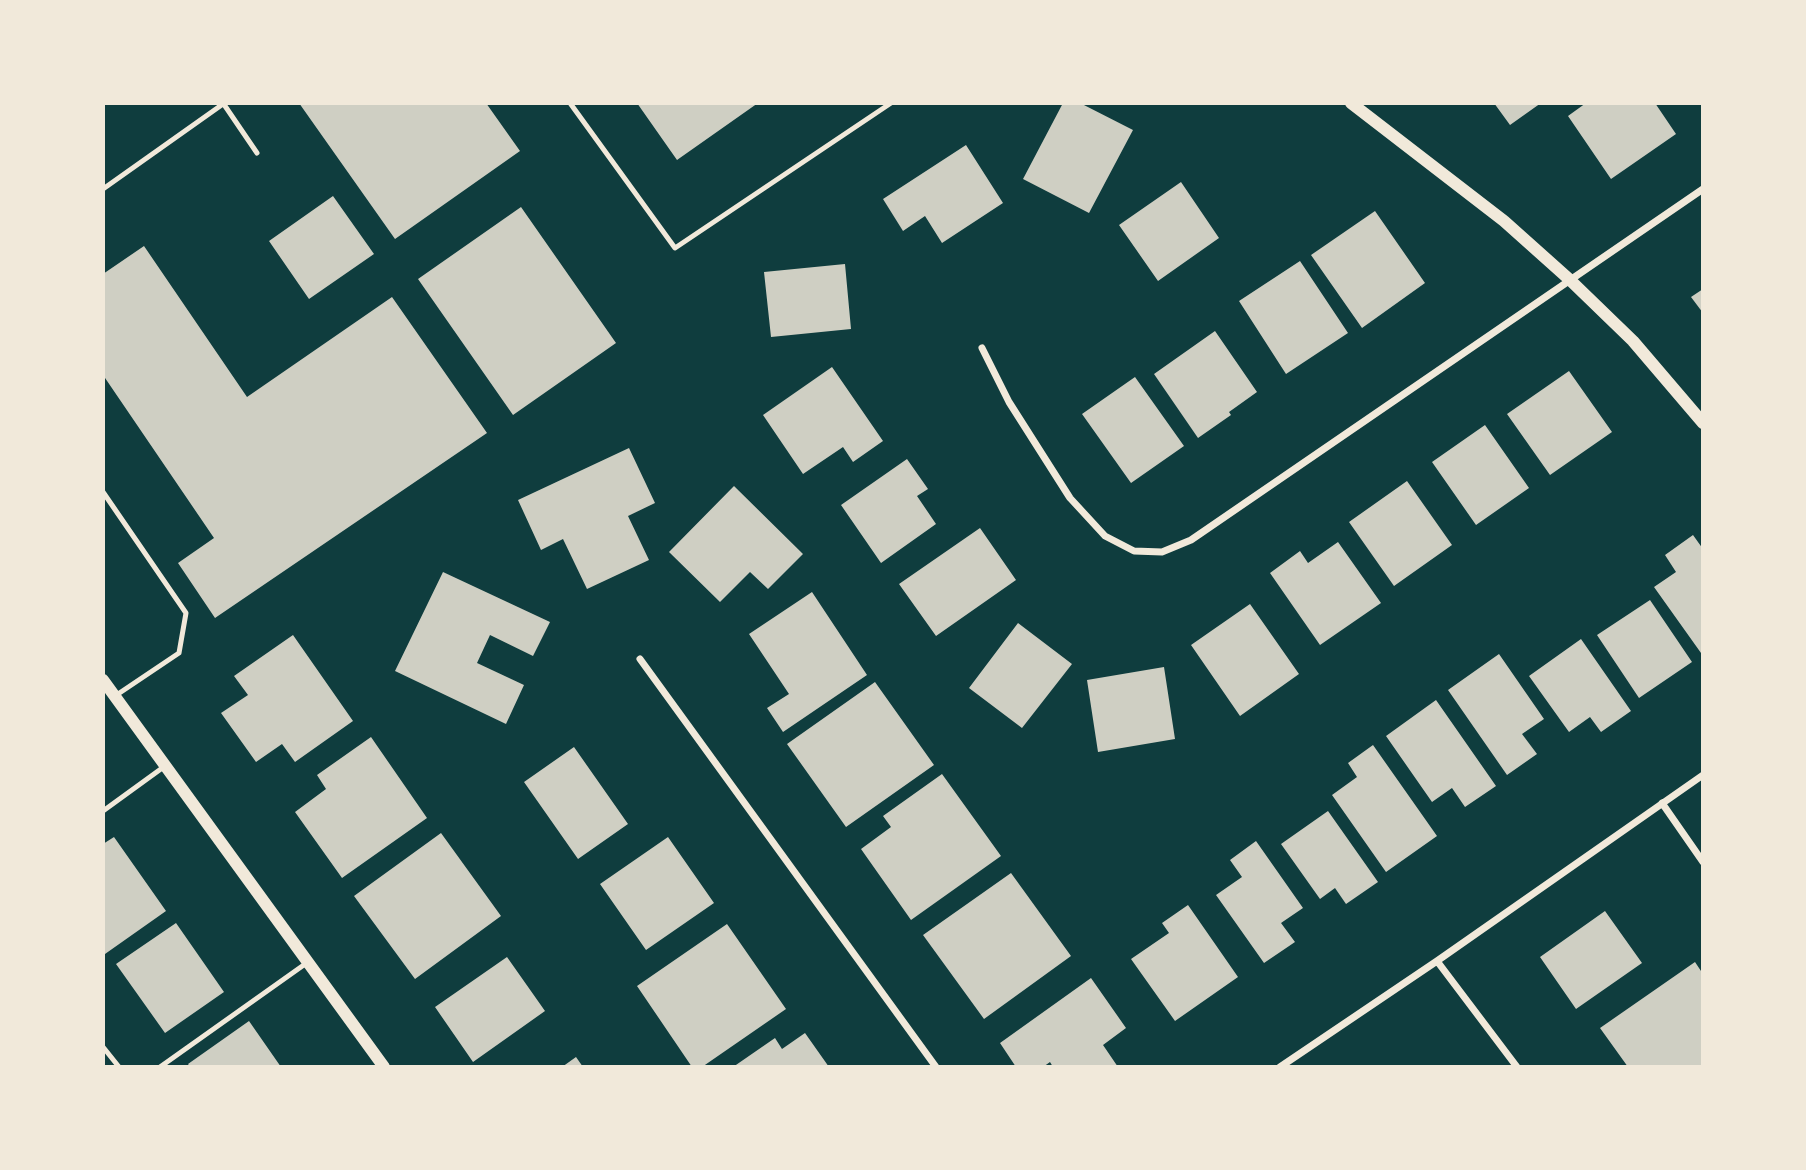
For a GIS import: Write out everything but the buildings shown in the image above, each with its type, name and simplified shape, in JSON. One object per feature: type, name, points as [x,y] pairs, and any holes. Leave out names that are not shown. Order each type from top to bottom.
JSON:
[{"type":"street","points":[[1351,103],[1504,221],[1570,280],[1633,341],[1703,423]]},
{"type":"street","points":[[982,348],[1009,402],[1070,498],[1105,536],[1134,551],[1162,552],[1191,540],[1703,189]]},
{"type":"street","points":[[640,659],[936,1067]]},
{"type":"street","points":[[103,680],[384,1067]]},
{"type":"street","points":[[1280,1067],[1703,775]]},
{"type":"street","points":[[1662,803],[1703,862]]},
{"type":"street","points":[[1437,961],[1517,1067]]},
{"type":"lane","points":[[570,103],[675,248],[891,103]]},
{"type":"lane","points":[[103,189],[223,104],[257,153]]},
{"type":"lane","points":[[103,492],[186,613],[179,653],[115,696]]},
{"type":"lane","points":[[103,811],[165,765]]},
{"type":"lane","points":[[160,1067],[308,962]]},
{"type":"lane","points":[[103,1046],[119,1067]]}]
